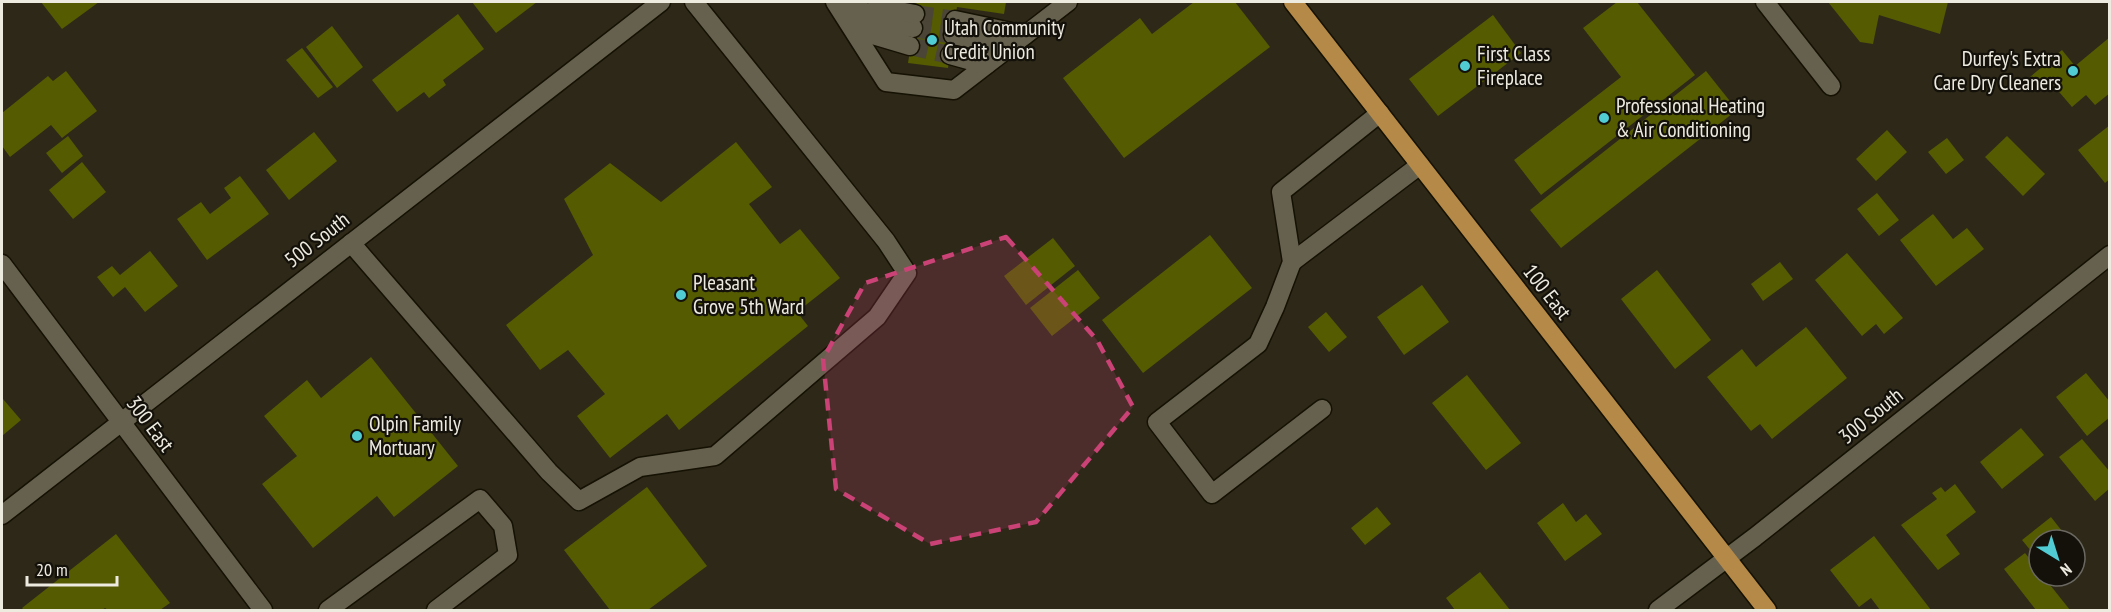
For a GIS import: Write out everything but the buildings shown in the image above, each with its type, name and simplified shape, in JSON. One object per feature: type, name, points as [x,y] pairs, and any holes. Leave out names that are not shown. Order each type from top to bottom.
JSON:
[{"type":"main road","name":"100 East","points":[[1293,2],[1767,610]]},
{"type":"street","name":"500 South","points":[[2,515],[661,2]]},
{"type":"street","points":[[351,243],[549,472],[579,501],[640,466],[716,456],[877,317],[907,273],[886,241],[694,2]]},
{"type":"street","points":[[835,2],[847,10],[873,35],[913,29],[890,9],[877,2]]},
{"type":"street","points":[[847,10],[886,82],[954,90],[1068,2]]},
{"type":"street","points":[[1765,2],[1832,86]]},
{"type":"street","points":[[1009,47],[954,27],[1025,35]]},
{"type":"street","points":[[950,55],[986,65]]},
{"type":"street","points":[[1322,409],[1212,494],[1157,422],[1258,344],[1292,262],[1281,192],[1380,113]]},
{"type":"street","points":[[1292,262],[1420,165]]},
{"type":"street","name":"300 South","points":[[1659,610],[1755,537],[2109,255]]},
{"type":"street","name":"300 East","points":[[2,264],[263,610]]},
{"type":"street","points":[[328,610],[480,499],[503,526],[508,555],[436,610]]},
{"type":"highlighted area","points":[[1006,237],[1097,340],[1133,407],[1036,522],[930,544],[836,489],[823,359],[865,283]]},
{"type":"tunnel","points":[[915,14],[955,20]]},
{"type":"tunnel","points":[[913,28],[953,35]]},
{"type":"tunnel","points":[[910,46],[950,55]]},
{"type":"place","name":"Utah Community Credit Union","points":[[932,40]]},
{"type":"place","name":"First Class Fireplace","points":[[1465,66]]},
{"type":"place","name":"Durfey's Extra Care Dry Cleaners","points":[[2073,71]]},
{"type":"place","name":"Professional Heating & Air Conditioning","points":[[1604,118]]},
{"type":"place","name":"Pleasant Grove 5th Ward","points":[[681,295]]},
{"type":"place","name":"Olpin Family Mortuary","points":[[357,436]]}]
